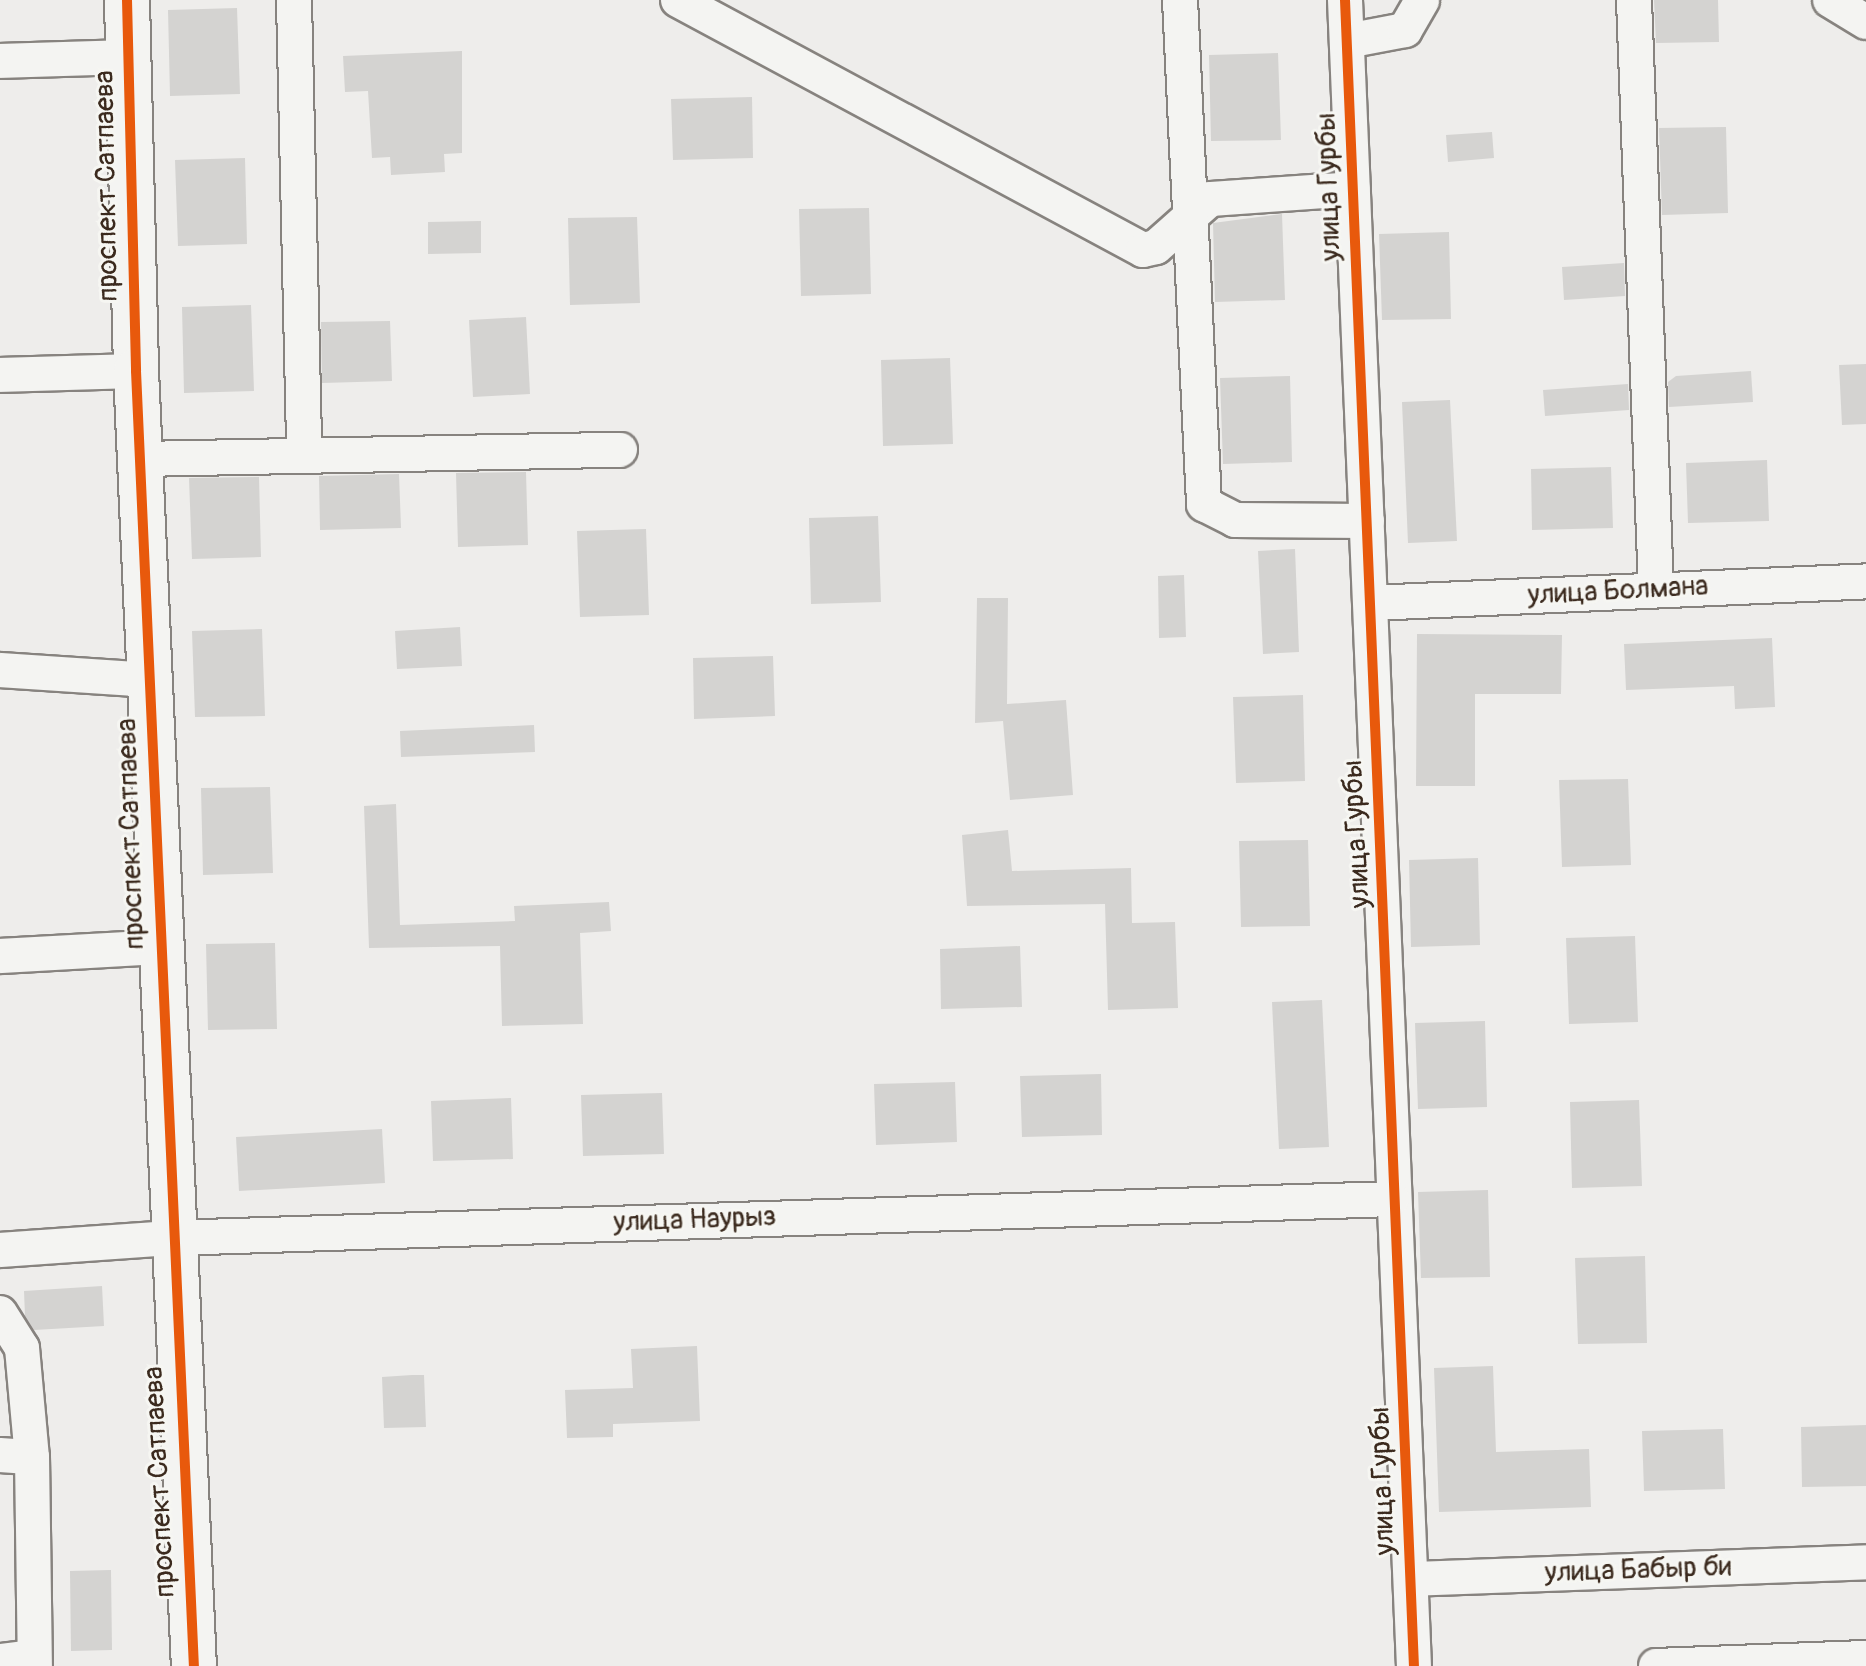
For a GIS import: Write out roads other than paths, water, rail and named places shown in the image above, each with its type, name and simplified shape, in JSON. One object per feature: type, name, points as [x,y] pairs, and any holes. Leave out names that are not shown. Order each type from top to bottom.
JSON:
[{"type":"street","name":"проспект Сатпаева","points":[[127,0],[139,459],[172,1238],[194,1666]]},
{"type":"street","points":[[294,0],[304,451]]},
{"type":"street","points":[[678,0],[957,144],[1129,246],[1156,247],[1188,213],[1210,199],[1353,189]]},
{"type":"street","points":[[1180,0],[1204,504],[1235,520],[1367,521]]},
{"type":"street","name":"улица Гурбы","points":[[1345,0],[1393,1115],[1391,1199],[1414,1666]]},
{"type":"street","points":[[1347,41],[1405,30],[1422,0]]},
{"type":"street","points":[[1634,0],[1656,588]]},
{"type":"street","points":[[1830,0],[1866,22]]},
{"type":"street","points":[[0,61],[128,57]]},
{"type":"street","points":[[0,375],[136,371]]},
{"type":"street","points":[[139,459],[304,451],[620,450]]},
{"type":"street","name":"улица Болмана","points":[[1371,603],[1866,581]]},
{"type":"street","points":[[0,670],[149,680]]},
{"type":"street","points":[[0,956],[160,947]]},
{"type":"street","name":"улица Наурыз","points":[[0,1250],[172,1238],[1391,1199]]},
{"type":"street","points":[[0,1313],[22,1348],[16,1456],[34,1661],[0,1661]]},
{"type":"street","name":"улица Бабыр би","points":[[1411,1579],[1866,1562]]},
{"type":"street","points":[[1656,1666],[1866,1658]]}]
